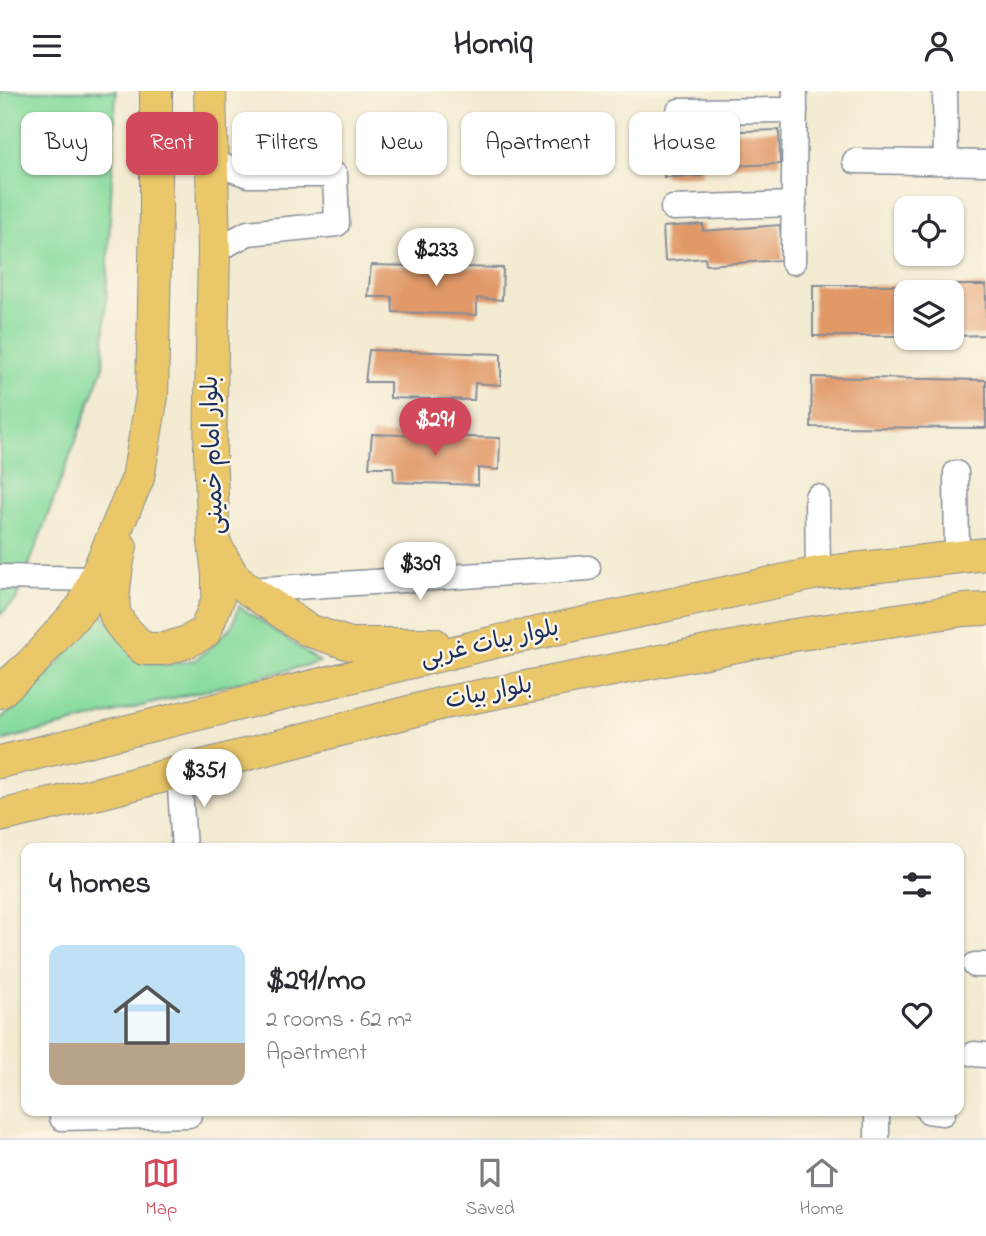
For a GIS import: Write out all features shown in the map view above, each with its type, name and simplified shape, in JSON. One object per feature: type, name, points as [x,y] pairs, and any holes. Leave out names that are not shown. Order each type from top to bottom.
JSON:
[{"type":"main road","points":[[156,91],[152,396],[138,478],[116,569],[115,613],[124,629],[144,649],[165,649],[187,642],[205,632],[218,599],[214,543]]},
{"type":"main road","name":"بلوار امام خمینی","points":[[210,91],[210,112]]},
{"type":"main road","name":"بلوار امام خمینی","points":[[211,175],[214,251],[209,450],[214,543],[233,576],[307,630],[350,644],[495,642]]},
{"type":"main road","points":[[0,692],[32,663],[83,606],[138,478]]},
{"type":"main road","name":"بلوار بیات غربی","points":[[0,762],[495,642],[818,573],[971,556]]},
{"type":"main road","name":"بلوار بیات","points":[[0,815],[99,793],[443,703],[794,635],[986,609]]},
{"type":"street","points":[[945,91],[946,163]]},
{"type":"street","points":[[679,111],[795,100],[793,262]]},
{"type":"street","points":[[855,161],[986,163]]},
{"type":"street","points":[[214,251],[248,233],[337,224],[335,175],[248,176],[218,165]]},
{"type":"street","points":[[673,208],[794,204]]},
{"type":"street","points":[[956,473],[971,556]]},
{"type":"street","points":[[817,497],[818,573]]},
{"type":"street","points":[[249,590],[588,568]]},
{"type":"street","points":[[0,577],[95,579]]},
{"type":"street","points":[[178,772],[184,843]]},
{"type":"street","points":[[877,1116],[877,1138]]},
{"type":"street","points":[[62,1118],[189,1121]]},
{"type":"green space","points":[[0,91],[116,91],[103,368],[16,600],[0,615]]},
{"type":"green space","points":[[239,606],[320,662],[0,741],[0,719],[15,708],[63,658],[97,607],[138,661],[165,665],[195,660],[232,626]]},
{"type":"building","points":[[779,130],[780,164],[740,166],[740,131]]},
{"type":"building","points":[[664,175],[702,175],[702,176]]},
{"type":"building","points":[[703,224],[703,231],[780,225],[783,260],[706,265],[705,258],[665,261],[663,227]]},
{"type":"building","points":[[371,265],[503,268],[502,300],[477,298],[477,315],[393,312],[392,297],[368,297]]},
{"type":"building","points":[[813,285],[894,285],[894,336],[813,336]]},
{"type":"building","points":[[964,285],[986,285],[986,335],[964,336]]},
{"type":"building","points":[[369,350],[501,354],[501,385],[475,383],[474,400],[390,398],[390,382],[365,382]]},
{"type":"building","points":[[812,377],[986,380],[986,428],[811,427]]},
{"type":"building","points":[[372,434],[500,438],[499,470],[478,468],[478,485],[394,482],[393,467],[369,467]]}]
